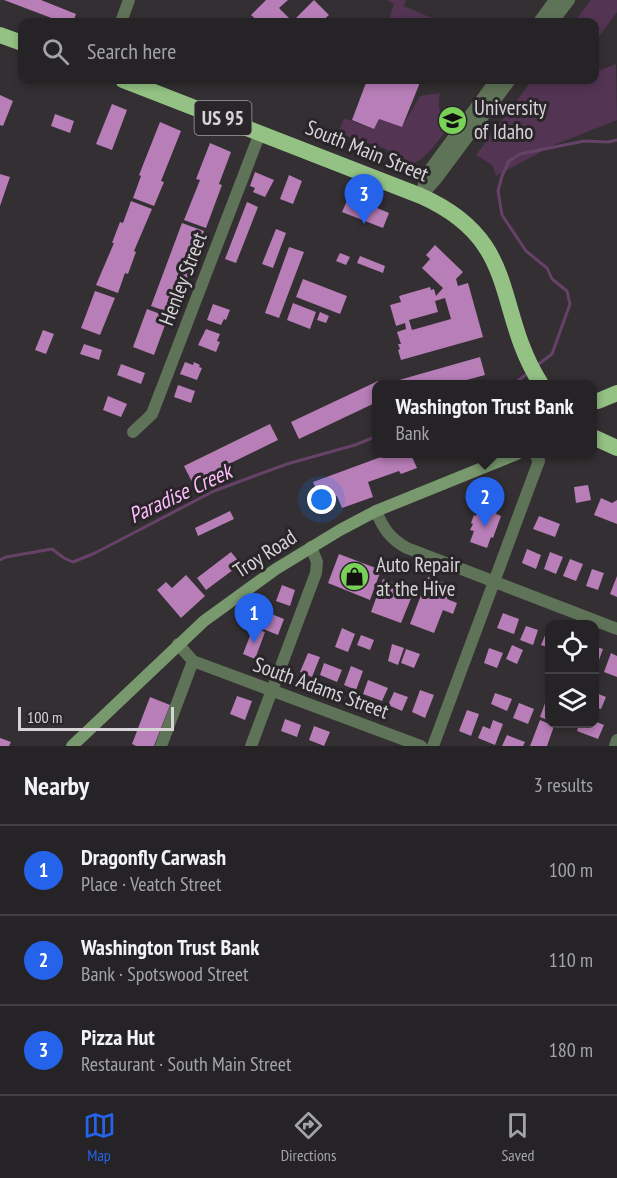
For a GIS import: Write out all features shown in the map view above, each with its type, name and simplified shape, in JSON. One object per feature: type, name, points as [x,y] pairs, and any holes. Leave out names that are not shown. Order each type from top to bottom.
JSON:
[{"type":"highway","points":[[0,35],[18,42]]},
{"type":"highway","name":"South Main Street","points":[[133,84],[421,196],[454,214],[476,233],[489,249],[499,269],[538,377]]},
{"type":"highway","points":[[597,401],[617,393]]},
{"type":"highway","points":[[597,439],[617,448]]},
{"type":"highway","points":[[597,445],[617,448]]},
{"type":"main road","name":"Troy Road","points":[[72,746],[178,644],[232,599],[311,547],[376,511],[505,458]]},
{"type":"street","points":[[122,18],[129,0]]},
{"type":"street","points":[[541,18],[555,0]]},
{"type":"street","points":[[555,18],[569,0]]},
{"type":"street","points":[[421,196],[426,175],[493,84]]},
{"type":"street","points":[[421,196],[438,178],[507,84]]},
{"type":"street","name":"Henley Street","points":[[133,432],[152,414],[260,133]]},
{"type":"street","points":[[433,746],[539,461],[538,458]]},
{"type":"street","points":[[376,511],[386,531],[399,543],[617,629]]},
{"type":"street","points":[[251,746],[316,573],[317,562],[311,547]]},
{"type":"street","name":"South Adams Street","points":[[178,644],[193,661],[421,746]]},
{"type":"street","points":[[161,746],[193,661]]},
{"type":"street","points":[[615,746],[617,740]]},
{"type":"shaded area","points":[[387,0],[406,0],[404,6],[432,18],[389,18],[394,4]]},
{"type":"shaded area","points":[[591,0],[617,0],[617,12],[599,37],[599,18],[577,18]]},
{"type":"shaded area","points":[[616,64],[617,120],[554,145],[496,176],[492,165],[476,155],[529,84],[599,84],[599,70]]},
{"type":"shaded area","points":[[440,93],[440,110],[451,125],[425,156],[412,164],[405,166],[386,149],[338,133],[344,118],[374,129],[379,119],[402,127],[420,96]]},
{"type":"building","points":[[4,0],[41,0],[76,14],[74,18],[51,18]]},
{"type":"building","points":[[266,0],[288,0],[279,8],[289,18],[254,18],[251,15]]},
{"type":"building","points":[[314,0],[329,15],[326,18],[296,18]]},
{"type":"building","points":[[366,84],[419,84],[402,127],[379,119],[374,129],[352,120]]},
{"type":"building","points":[[0,95],[13,101],[3,126],[0,125]]},
{"type":"building","points":[[112,104],[127,110],[112,150],[96,144]]},
{"type":"building","points":[[55,114],[74,121],[70,133],[51,126]]},
{"type":"building","points":[[160,122],[181,131],[161,181],[164,182],[154,206],[133,198],[141,176],[139,175]]},
{"type":"building","points":[[210,143],[231,152],[206,228],[184,220],[200,180],[196,179]]},
{"type":"building","points":[[255,172],[274,180],[265,197],[253,192],[255,188],[250,186]]},
{"type":"building","points":[[0,174],[10,177],[0,206]]},
{"type":"building","points":[[289,175],[302,181],[293,204],[280,199]]},
{"type":"building","points":[[349,196],[389,213],[383,228],[342,212]]},
{"type":"building","points":[[131,201],[152,209],[134,251],[136,252],[128,274],[125,273],[118,293],[96,285],[114,243],[112,243],[120,222],[123,223]]},
{"type":"building","points":[[247,202],[258,207],[236,263],[225,259]]},
{"type":"building","points":[[182,223],[204,231],[174,314],[151,306]]},
{"type":"building","points":[[276,229],[286,233],[273,268],[262,264]]},
{"type":"building","points":[[435,245],[463,272],[456,279],[458,286],[468,283],[483,337],[401,360],[398,344],[401,344],[397,332],[406,329],[405,323],[396,326],[390,305],[401,302],[399,296],[430,287],[431,290],[434,289],[436,296],[443,288],[422,268],[430,259],[426,255]],"holes":[[[445,298],[451,319],[412,330],[409,320],[438,312],[435,301]]]},
{"type":"building","points":[[289,247],[304,252],[279,318],[265,313]]},
{"type":"building","points":[[340,253],[350,257],[346,265],[336,261]]},
{"type":"building","points":[[360,256],[385,266],[383,273],[357,263]]},
{"type":"building","points":[[303,279],[347,296],[340,314],[296,297]]},
{"type":"building","points":[[95,291],[115,298],[100,335],[81,328]]},
{"type":"building","points":[[293,303],[316,312],[310,329],[287,320]]},
{"type":"building","points":[[213,304],[230,310],[221,325],[207,320]]},
{"type":"building","points":[[147,309],[168,317],[154,355],[133,347]]},
{"type":"building","points":[[320,312],[329,316],[326,323],[317,320]]},
{"type":"building","points":[[206,329],[220,334],[216,352],[198,345]]},
{"type":"building","points":[[43,330],[54,334],[46,354],[35,350]]},
{"type":"building","points":[[84,344],[102,350],[99,360],[80,354]]},
{"type":"building","points":[[480,357],[485,375],[467,380],[399,380]]},
{"type":"building","points":[[185,362],[193,365],[194,362],[202,368],[197,380],[180,374]]},
{"type":"building","points":[[121,364],[145,373],[141,384],[117,375]]},
{"type":"building","points":[[372,384],[372,404],[299,439],[291,422]]},
{"type":"building","points":[[178,385],[195,391],[191,403],[174,397]]},
{"type":"building","points":[[108,396],[127,404],[121,417],[103,410]]},
{"type":"building","points":[[270,424],[278,440],[192,482],[184,466]]},
{"type":"building","points":[[378,458],[412,458],[417,468],[401,474],[399,471],[368,482],[373,497],[342,508],[337,496],[321,502],[313,482]]},
{"type":"building","points":[[588,485],[591,500],[576,503],[574,487]]},
{"type":"building","points":[[601,498],[612,503],[617,500],[617,524],[594,515]]},
{"type":"building","points":[[481,502],[491,506],[490,509],[497,511],[496,514],[501,516],[487,548],[470,542],[474,531],[470,530],[473,524],[471,523]]},
{"type":"building","points":[[230,511],[234,519],[198,536],[195,528]]},
{"type":"building","points":[[539,516],[560,524],[555,537],[533,529]]},
{"type":"building","points":[[527,549],[541,555],[536,569],[522,563]]},
{"type":"building","points":[[231,552],[241,564],[206,590],[197,578]]},
{"type":"building","points":[[550,552],[563,557],[556,574],[544,569]]},
{"type":"building","name":"Auto Repair at the Hive","points":[[339,554],[381,570],[370,600],[328,583]]},
{"type":"building","points":[[570,559],[583,564],[576,581],[563,576]]},
{"type":"building","points":[[592,569],[604,573],[598,590],[586,586]]},
{"type":"building","points":[[186,575],[205,596],[181,618],[157,590],[166,582],[172,588]]},
{"type":"building","points":[[617,576],[617,597],[610,594]]},
{"type":"building","points":[[428,577],[452,586],[447,599],[457,603],[453,614],[443,610],[434,633],[410,624]]},
{"type":"building","points":[[383,579],[414,591],[401,623],[371,612]]},
{"type":"building","points":[[282,585],[295,590],[290,606],[276,601]]},
{"type":"building","points":[[269,613],[284,619],[278,635],[263,629]]},
{"type":"building","points":[[503,613],[519,619],[514,634],[497,628]]},
{"type":"building","points":[[526,626],[538,630],[533,645],[520,640]]},
{"type":"building","points":[[253,628],[265,632],[255,659],[243,654]]},
{"type":"building","points":[[342,628],[355,634],[348,652],[335,647]]},
{"type":"building","points":[[361,635],[374,640],[370,650],[357,645]]},
{"type":"building","points":[[392,644],[404,648],[398,665],[388,661]]},
{"type":"building","points":[[512,645],[523,650],[517,664],[506,659]]},
{"type":"building","points":[[489,648],[503,653],[497,668],[484,663]]},
{"type":"building","points":[[599,648],[603,649],[599,660]]},
{"type":"building","points":[[406,649],[420,654],[414,668],[401,663]]},
{"type":"building","points":[[308,653],[320,657],[312,677],[300,672]]},
{"type":"building","points":[[611,653],[617,656],[617,677],[604,672]]},
{"type":"building","points":[[324,663],[342,670],[337,682],[320,675]]},
{"type":"building","points":[[351,666],[363,671],[356,690],[344,685]]},
{"type":"building","points":[[368,680],[388,688],[382,701],[363,694]]},
{"type":"building","points":[[420,690],[434,695],[425,718],[412,712]]},
{"type":"building","points":[[394,692],[408,697],[402,711],[388,705]]},
{"type":"building","points":[[495,693],[512,699],[507,711],[491,704]]},
{"type":"building","points":[[599,694],[606,697],[601,709],[599,708]]},
{"type":"building","points":[[237,696],[252,701],[245,720],[230,714]]},
{"type":"building","points":[[150,697],[170,705],[154,746],[136,746],[132,744]]},
{"type":"building","points":[[519,703],[534,709],[528,724],[513,718]]},
{"type":"building","points":[[545,703],[545,719],[540,717]]},
{"type":"building","points":[[467,710],[479,714],[471,736],[459,731]]},
{"type":"building","points":[[285,719],[301,725],[297,737],[281,731]]},
{"type":"building","points":[[493,720],[503,724],[495,745],[478,738],[483,726],[490,729]]},
{"type":"building","points":[[540,720],[545,722],[545,728],[553,728],[547,746],[530,746]]},
{"type":"building","points":[[599,723],[604,725],[598,739],[577,731],[578,728],[599,728]]},
{"type":"building","points":[[314,726],[330,732],[324,746],[309,740]]},
{"type":"building","points":[[507,735],[525,742],[523,746],[502,746]]},
{"type":"building","points":[[0,738],[11,742],[9,746],[0,746]]},
{"type":"waterway","name":"Paradise Creek","points":[[536,366],[552,354],[570,304],[567,291],[552,279],[547,268],[526,251],[502,215],[498,191],[502,176],[509,161],[520,154],[584,141],[617,140]]},
{"type":"waterway","name":"Paradise Creek","points":[[519,380],[529,372]]},
{"type":"waterway","name":"Paradise Creek","points":[[0,560],[52,549],[73,562],[95,553],[214,491],[287,464],[372,438]]},
{"type":"place","name":"University of Idaho","points":[[453,120]]},
{"type":"place","name":"Pizza Hut","points":[[364,224]]},
{"type":"place","name":"Washington Trust Bank","points":[[485,527]]},
{"type":"place","name":"Auto Repair at the Hive","points":[[355,577]]},
{"type":"place","name":"Dragonfly Carwash","points":[[254,643]]}]
